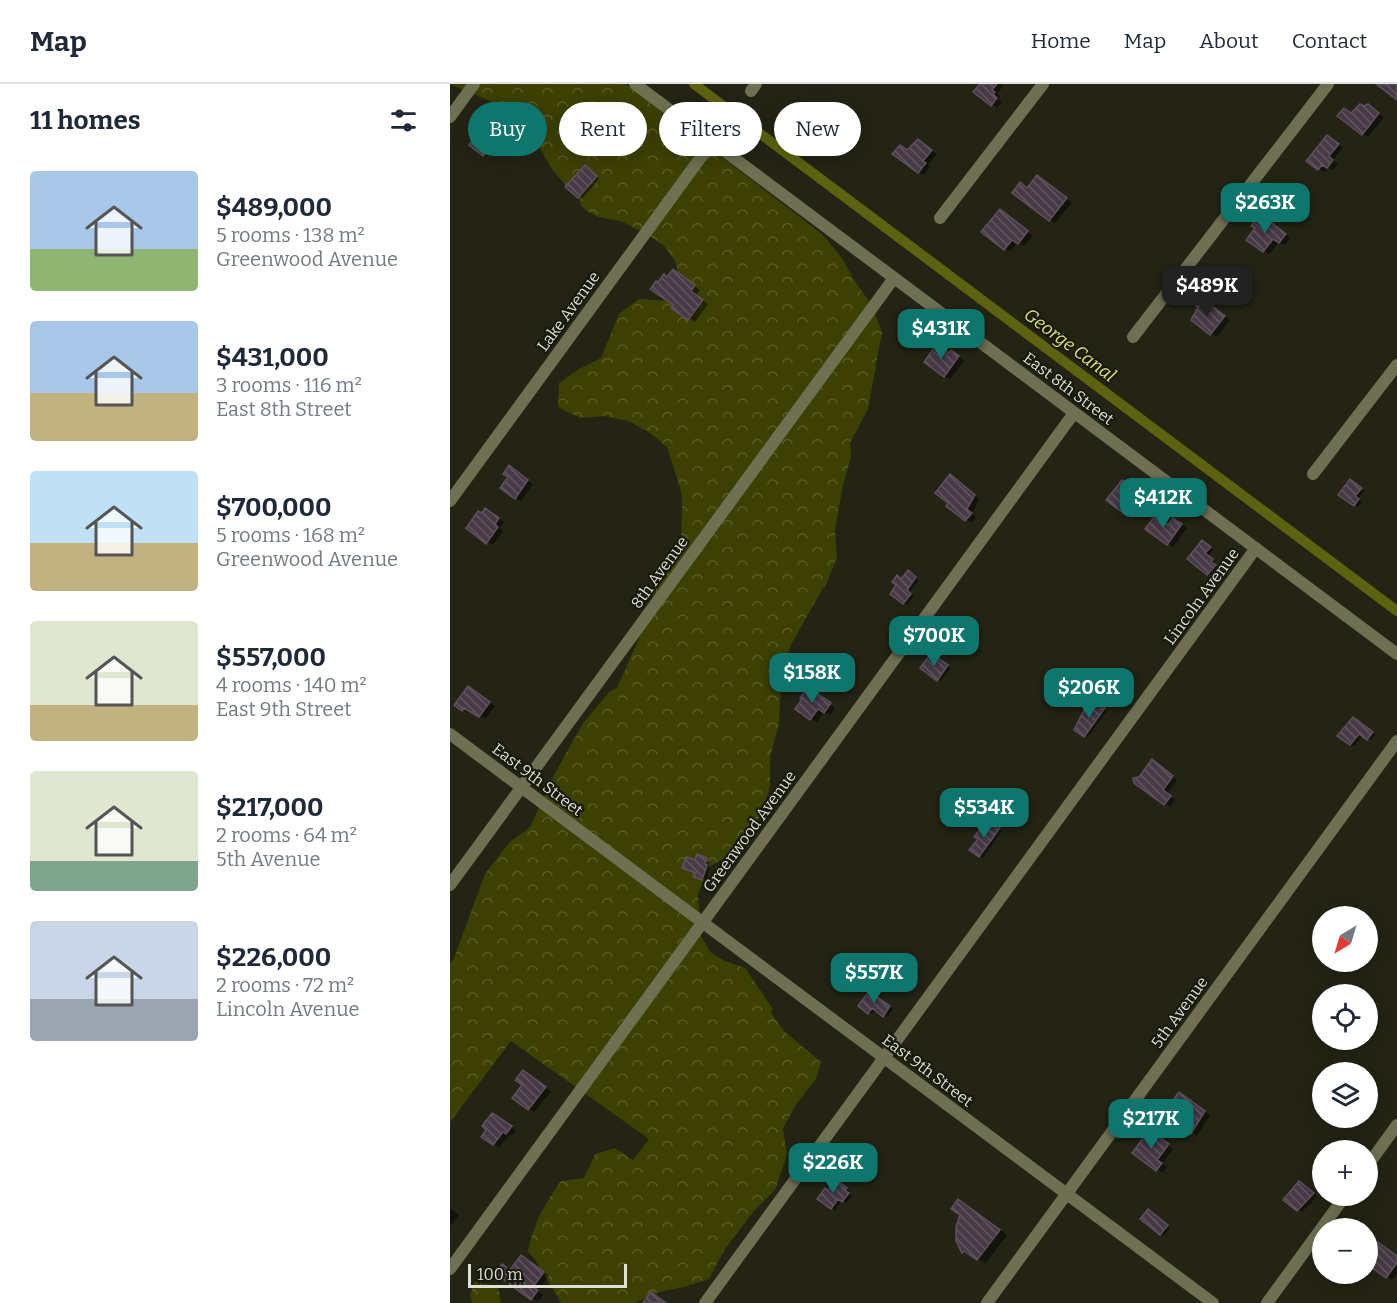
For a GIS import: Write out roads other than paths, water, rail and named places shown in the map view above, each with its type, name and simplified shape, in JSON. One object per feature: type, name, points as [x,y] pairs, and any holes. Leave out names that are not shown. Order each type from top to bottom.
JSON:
[{"type":"street","points":[[450,117],[474,84]]},
{"type":"street","name":"East 8th Street","points":[[635,84],[659,102]]},
{"type":"street","points":[[940,218],[1043,84]]},
{"type":"street","points":[[1133,337],[1328,84]]},
{"type":"street","name":"Lake Avenue","points":[[450,501],[702,156]]},
{"type":"street","name":"East 8th Street","points":[[731,156],[1397,654]]},
{"type":"street","name":"8th Avenue","points":[[450,885],[894,278]]},
{"type":"street","points":[[1313,474],[1397,365]]},
{"type":"street","name":"Greenwood Avenue","points":[[450,1269],[1074,413]]},
{"type":"street","name":"Lincoln Avenue","points":[[705,1303],[1256,548]]},
{"type":"street","name":"East 9th Street","points":[[450,734],[1213,1303]]},
{"type":"street","name":"5th Avenue","points":[[987,1303],[1397,741]]},
{"type":"street","points":[[1378,1151],[1397,1125]]},
{"type":"street","points":[[1267,1303],[1339,1206]]},
{"type":"waterway","name":"George Canal","points":[[694,84],[1397,611]]}]
